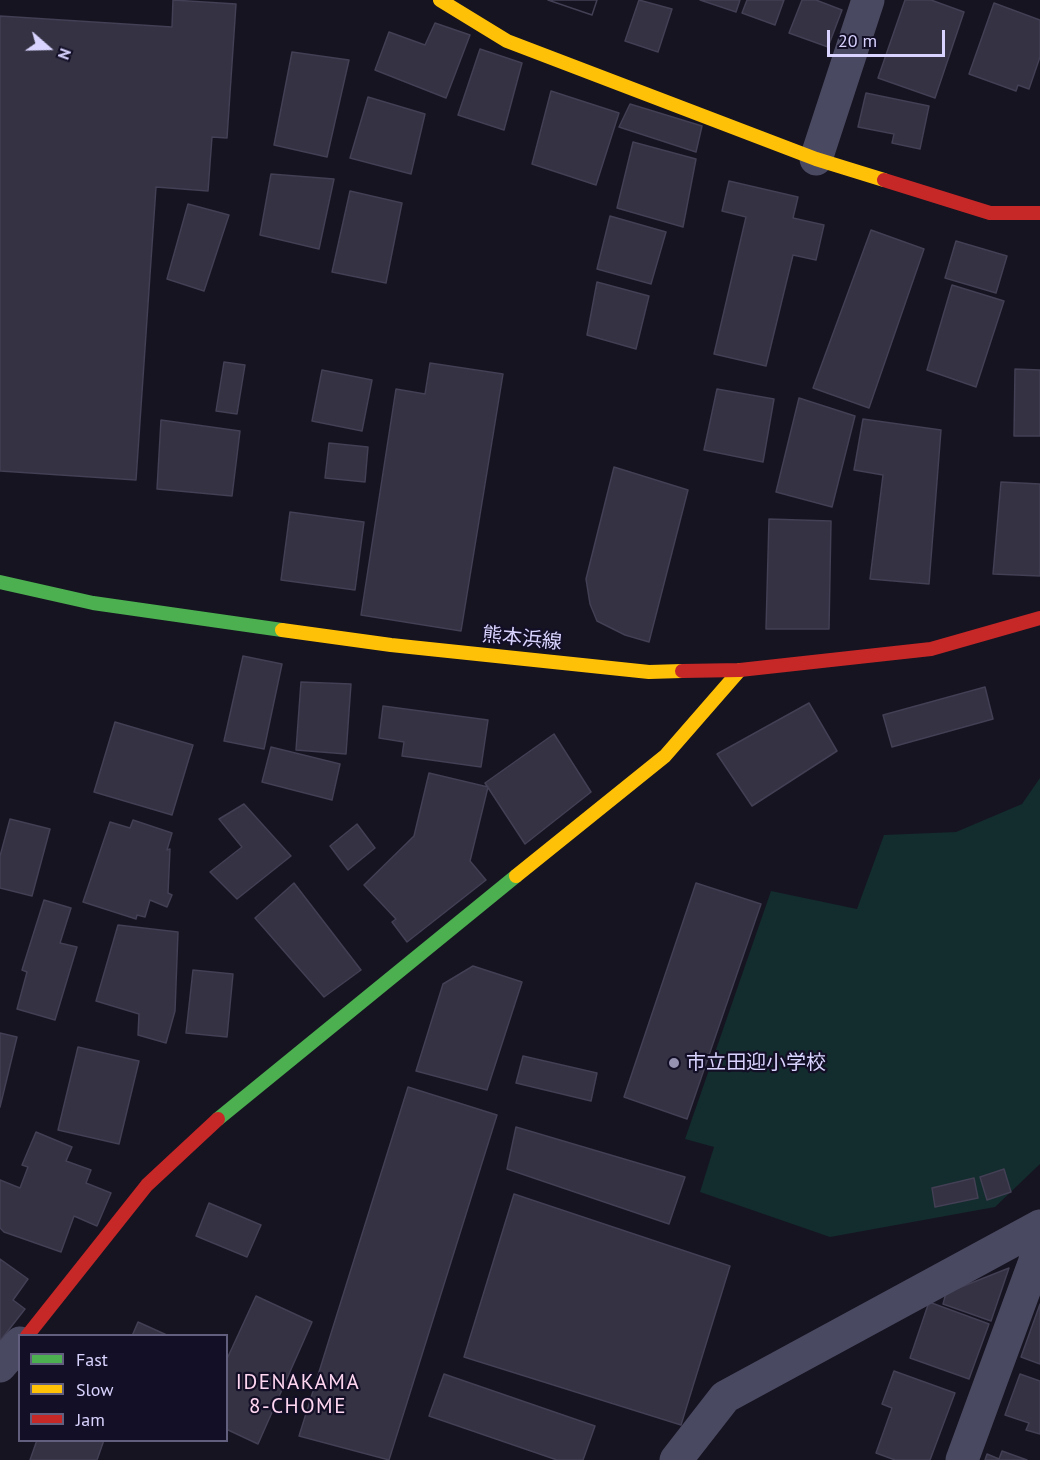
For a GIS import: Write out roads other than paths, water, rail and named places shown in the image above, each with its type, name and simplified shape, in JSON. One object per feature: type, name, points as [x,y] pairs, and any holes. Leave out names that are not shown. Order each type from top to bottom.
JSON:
[{"type":"street","points":[[440,0],[507,41],[816,159],[990,213],[1040,213]]},
{"type":"street","points":[[816,159],[868,0]]},
{"type":"street","name":"熊本浜線","points":[[0,582],[93,603],[392,645],[649,672],[740,670],[932,649],[1040,618]]},
{"type":"street","points":[[28,1334],[147,1185],[231,1106],[665,756],[740,670]]},
{"type":"street","points":[[963,1460],[1037,1262],[1040,1226]]},
{"type":"street","points":[[676,1460],[725,1397],[1040,1226]]},
{"type":"street","points":[[0,1366],[18,1345]]},
{"type":"place","name":"市立田迎小学校","points":[[674,1063]]},
{"type":"district","name":"IDENAKAMA 8-CHOME","points":[[298,1395]]}]
